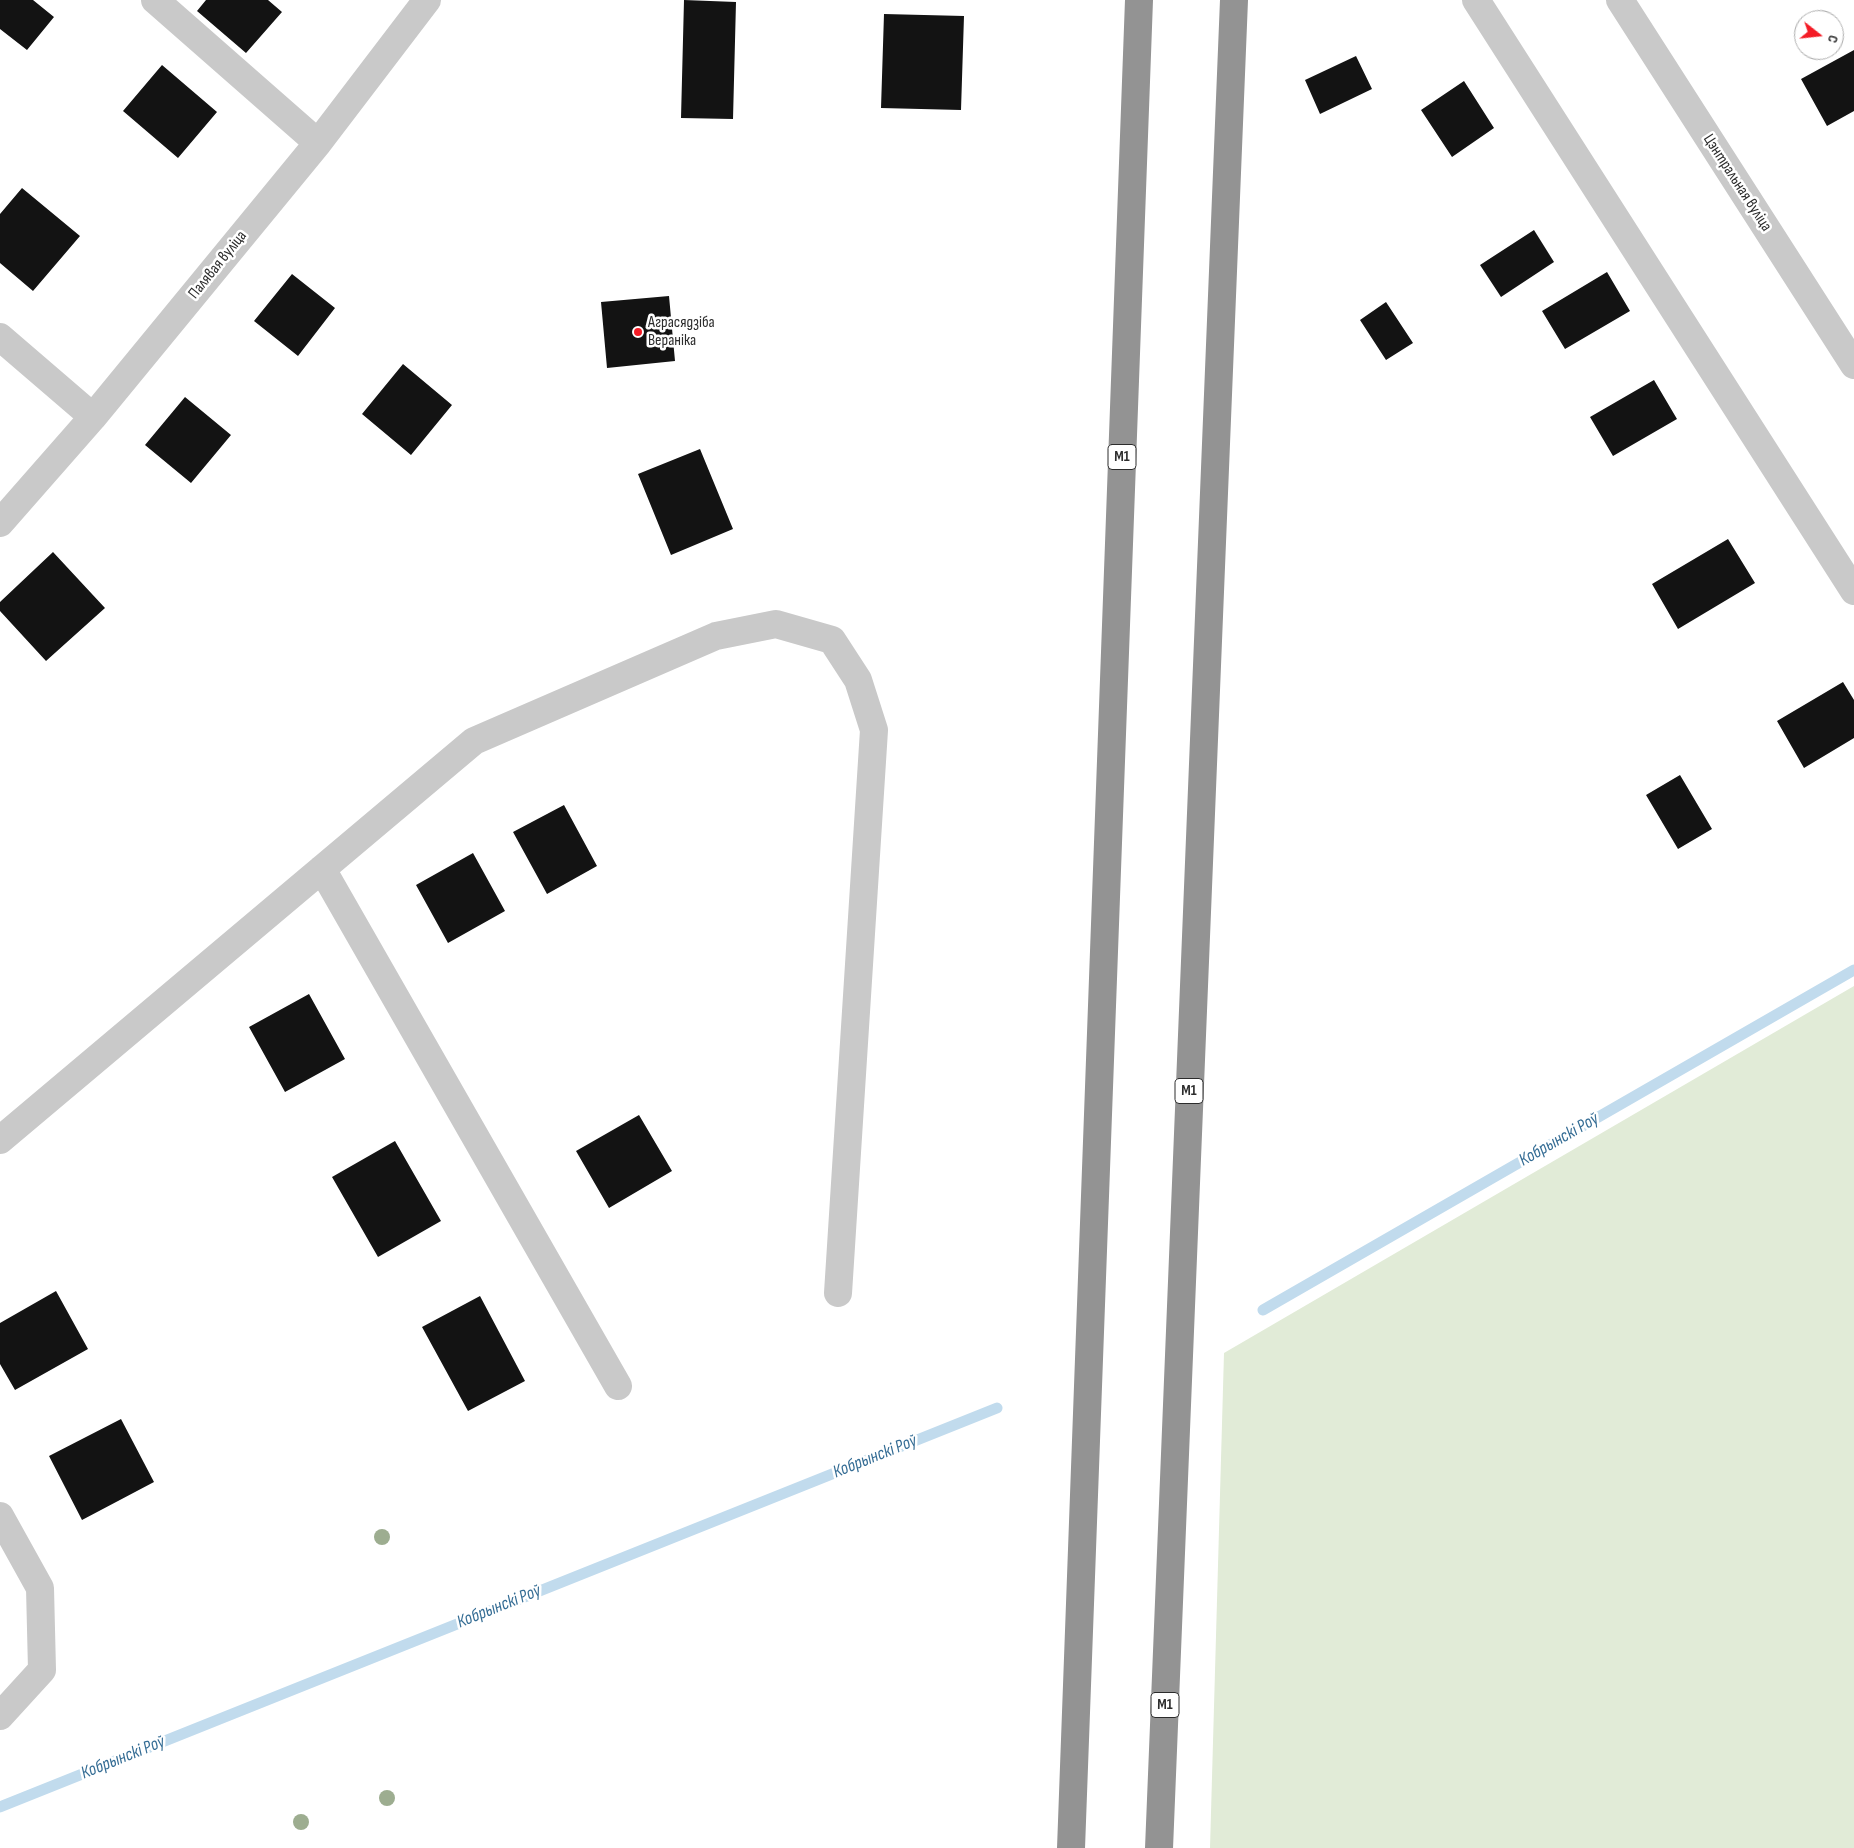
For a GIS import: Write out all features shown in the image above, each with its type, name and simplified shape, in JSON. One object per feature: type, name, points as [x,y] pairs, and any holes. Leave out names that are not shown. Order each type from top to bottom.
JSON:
[{"type":"highway","name":"М1","points":[[1071,1848],[1140,0]]},
{"type":"highway","name":"М1","points":[[1159,1848],[1234,0]]},
{"type":"street","points":[[155,0],[318,143]]},
{"type":"street","name":"Палявая вуліца","points":[[0,523],[93,417],[318,143],[426,0]]},
{"type":"street","points":[[1476,0],[1854,591]]},
{"type":"street","name":"Цэнтральная вуліца","points":[[1620,0],[1854,365]]},
{"type":"street","points":[[0,338],[93,417]]},
{"type":"street","points":[[0,1140],[474,741],[716,636],[776,624],[832,640],[858,680],[874,730],[838,1294]]},
{"type":"street","points":[[322,869],[618,1386]]},
{"type":"street","points":[[0,1516],[40,1588],[42,1670],[0,1716]]},
{"type":"green space","points":[[1854,986],[1854,1848],[1210,1848],[1224,1353]]},
{"type":"building","points":[[0,0],[33,0],[54,17],[27,50],[0,29]]},
{"type":"building","points":[[206,0],[268,0],[282,12],[246,53],[197,11]]},
{"type":"building","points":[[684,0],[736,2],[733,119],[681,118]]},
{"type":"building","points":[[884,14],[964,16],[961,110],[881,108]]},
{"type":"building","points":[[1854,50],[1854,111],[1827,126],[1801,79],[1836,60],[1844,60],[1844,55]]},
{"type":"building","points":[[1356,56],[1372,89],[1320,114],[1305,80]]},
{"type":"building","points":[[162,65],[217,112],[178,158],[123,111]]},
{"type":"building","points":[[1464,81],[1494,128],[1452,157],[1421,110]]},
{"type":"building","points":[[22,188],[80,236],[33,291],[0,263],[0,214]]},
{"type":"building","points":[[1534,230],[1554,262],[1501,297],[1480,265]]},
{"type":"building","points":[[1607,272],[1630,311],[1565,349],[1542,311]]},
{"type":"building","points":[[292,274],[335,308],[298,356],[254,321]]},
{"type":"building","name":"Аграсядзіба Вераніка","points":[[669,296],[675,361],[607,368],[601,302]]},
{"type":"building","points":[[1386,302],[1413,343],[1386,360],[1360,320]]},
{"type":"building","points":[[403,364],[452,405],[411,455],[362,414]]},
{"type":"building","points":[[1654,380],[1677,419],[1613,456],[1590,417]]},
{"type":"building","points":[[185,397],[231,435],[191,483],[145,445]]},
{"type":"building","points":[[700,449],[733,529],[671,555],[638,474]]},
{"type":"building","points":[[1728,539],[1755,583],[1678,629],[1652,584]]},
{"type":"building","points":[[53,552],[105,608],[46,661],[0,611],[0,602]]},
{"type":"building","points":[[1843,682],[1854,700],[1854,738],[1804,768],[1777,721]]},
{"type":"building","points":[[1680,775],[1712,829],[1678,849],[1646,795]]},
{"type":"building","points":[[564,805],[597,866],[547,894],[513,832]]},
{"type":"building","points":[[473,853],[505,911],[448,943],[416,885]]},
{"type":"building","points":[[309,994],[345,1059],[285,1092],[249,1027]]},
{"type":"building","points":[[639,1115],[672,1171],[609,1208],[576,1151]]},
{"type":"building","points":[[395,1141],[441,1221],[378,1257],[332,1177]]},
{"type":"building","points":[[56,1291],[88,1349],[15,1390],[0,1364],[0,1323]]},
{"type":"building","points":[[480,1296],[525,1381],[468,1411],[422,1327]]},
{"type":"building","points":[[121,1419],[154,1482],[82,1520],[49,1456]]},
{"type":"waterway","name":"Кобрынскі Роў","points":[[1263,1310],[1854,970]]},
{"type":"waterway","name":"Кобрынскі Роў","points":[[0,1807],[997,1408]]},
{"type":"place","name":"Аграсядзіба Вераніка","points":[[638,332]]}]
